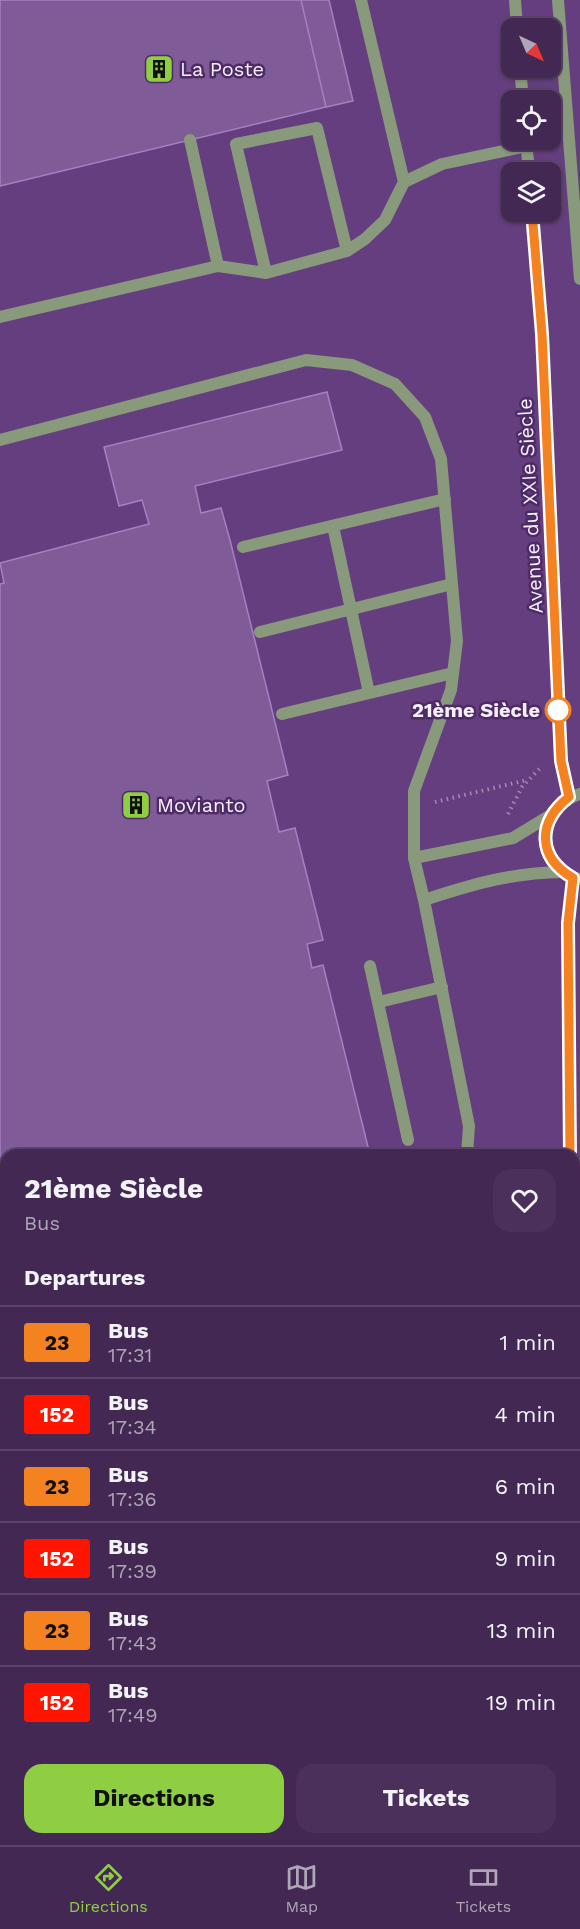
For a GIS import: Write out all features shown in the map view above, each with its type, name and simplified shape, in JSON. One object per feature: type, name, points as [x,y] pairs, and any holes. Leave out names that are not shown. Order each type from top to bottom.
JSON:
[{"type":"street","points":[[361,0],[404,182]]},
{"type":"street","points":[[514,0],[516,18]]},
{"type":"street","points":[[558,0],[580,279]]},
{"type":"street","points":[[266,273],[236,144],[317,128],[347,250]]},
{"type":"street","points":[[190,140],[218,266]]},
{"type":"street","points":[[0,317],[218,266],[266,273],[347,250],[365,239],[385,220],[404,182],[442,164],[501,149]]},
{"type":"street","name":"Avenue du XXIe Siècle","points":[[533,222],[542,334],[561,761],[575,795]]},
{"type":"street","points":[[0,440],[306,360],[352,365],[395,384],[425,417],[441,459],[457,641],[451,690],[414,791],[414,858],[470,1126],[468,1149]]},
{"type":"street","points":[[243,547],[445,499]]},
{"type":"street","points":[[333,526],[369,693]]},
{"type":"street","points":[[260,632],[452,584]]},
{"type":"street","points":[[282,714],[453,673]]},
{"type":"street","points":[[414,858],[507,839],[551,815],[575,795]]},
{"type":"street","points":[[551,815],[546,827],[548,851],[572,876],[568,923],[570,1149]]},
{"type":"street","points":[[424,900],[479,882],[524,872],[572,876]]},
{"type":"street","points":[[370,966],[380,1002],[408,1140]]},
{"type":"street","points":[[380,1002],[442,987]]},
{"type":"path","points":[[507,839],[507,816],[528,780],[543,765],[561,761]]},
{"type":"path","points":[[414,807],[528,780]]},
{"type":"shaded area","points":[[0,0],[580,0],[580,1149],[0,1149]]},
{"type":"building","name":"La Poste","points":[[0,0],[301,0],[326,107],[0,186]]},
{"type":"building","points":[[301,0],[329,0],[353,101],[326,107]]},
{"type":"building","name":"Movianto","points":[[327,392],[342,450],[195,486],[201,513],[221,508],[230,540],[288,775],[267,781],[279,832],[295,828],[323,940],[307,944],[312,968],[323,965],[369,1149],[0,1149],[0,584],[4,583],[0,563],[149,524],[142,500],[119,506],[104,447]]},
{"type":"bus line","name":"23","points":[[533,222],[542,334],[561,761],[569,797],[551,815],[546,827],[545,839],[554,863],[562,872],[573,878],[568,923],[570,1149]]},
{"type":"place","name":"La Poste","points":[[159,69]]},
{"type":"place","name":"21ème Siècle","points":[[558,710]]},
{"type":"place","name":"Movianto","points":[[136,805]]}]
